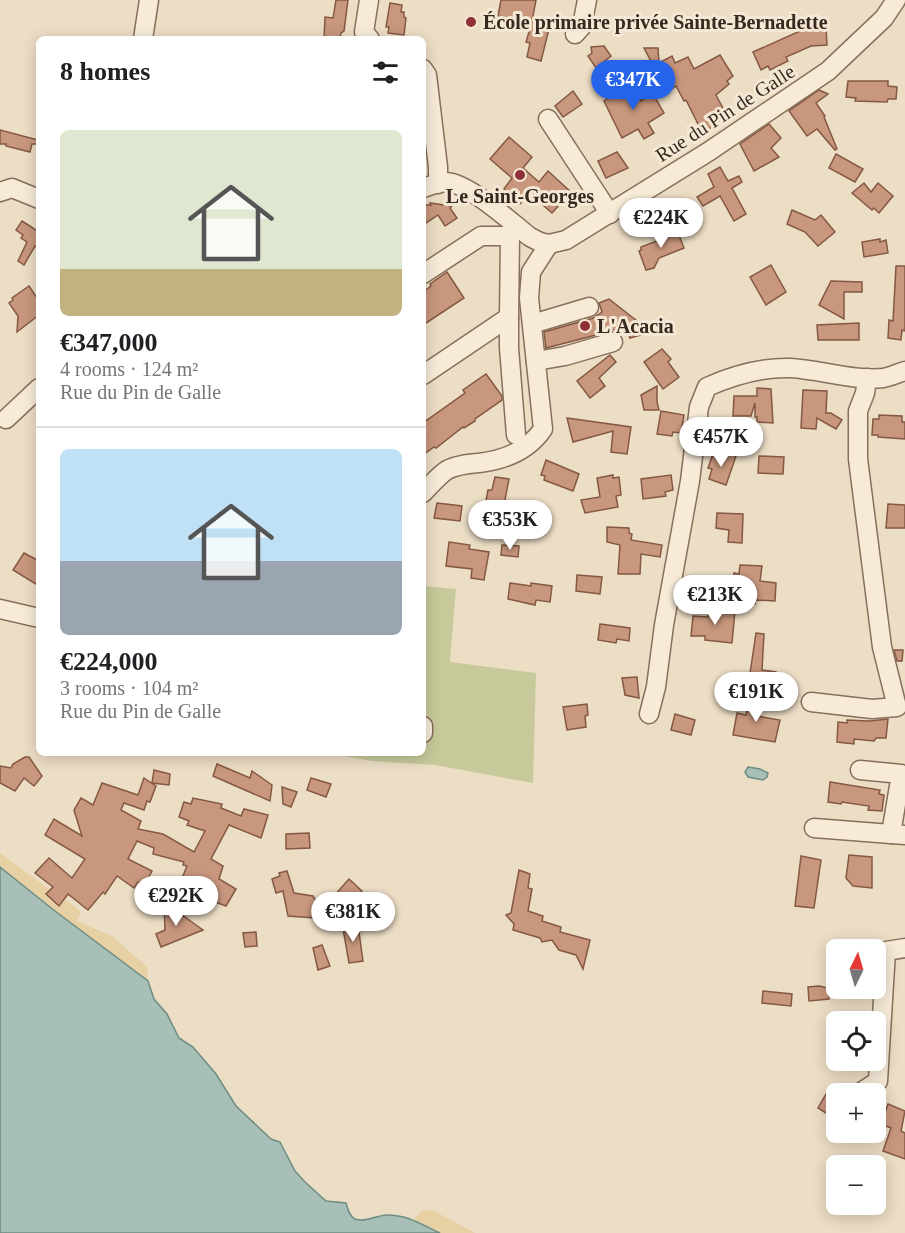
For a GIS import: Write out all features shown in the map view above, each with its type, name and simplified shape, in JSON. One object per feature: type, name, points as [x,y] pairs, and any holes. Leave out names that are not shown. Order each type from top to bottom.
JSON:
[{"type":"street","points":[[143,36],[149,0]]},
{"type":"street","points":[[367,36],[364,32],[369,0]]},
{"type":"street","points":[[575,34],[582,26],[587,0]]},
{"type":"street","name":"Rue du Pin de Galle","points":[[549,244],[566,240],[610,214],[821,77],[884,18],[894,0]]},
{"type":"street","points":[[426,74],[438,167],[430,186]]},
{"type":"street","points":[[548,118],[610,214]]},
{"type":"street","points":[[426,491],[446,470],[460,465],[511,456],[538,437],[543,429],[529,298],[531,272],[549,244],[512,231],[467,189],[452,183],[430,186]]},
{"type":"street","points":[[0,192],[12,188],[36,198]]},
{"type":"street","points":[[426,272],[481,236],[512,231]]},
{"type":"street","points":[[512,231],[509,348],[516,435]]},
{"type":"street","points":[[532,324],[589,307]]},
{"type":"street","points":[[426,373],[509,317]]},
{"type":"street","points":[[536,361],[565,356],[613,342]]},
{"type":"street","points":[[649,714],[656,687],[664,625],[690,481],[699,407],[706,387],[729,377],[766,368],[793,368],[867,378],[885,378],[905,371]]},
{"type":"street","points":[[811,702],[872,709],[897,707],[882,646],[858,459],[858,411],[865,393],[867,378]]},
{"type":"street","points":[[6,419],[36,391]]},
{"type":"street","points":[[0,609],[36,617]]},
{"type":"street","points":[[814,828],[898,835],[901,774],[860,770]]},
{"type":"street","points":[[875,1083],[878,1081],[886,951],[905,948]]},
{"type":"green space","points":[[426,586],[456,589],[450,662],[536,673],[533,783],[435,765],[371,761],[344,756],[426,756]]},
{"type":"sand","points":[[0,853],[50,890],[46,894],[59,906],[66,900],[81,912],[77,921],[112,936],[147,967],[148,981],[0,867]]},
{"type":"sand","points":[[432,1210],[475,1233],[440,1233],[414,1219],[422,1211]]},
{"type":"shaded area","points":[[748,767],[768,773],[767,777],[763,780],[748,777],[745,772]]},
{"type":"shaded area","points":[[0,867],[148,981],[154,999],[167,1014],[179,1038],[193,1047],[216,1074],[236,1106],[271,1139],[280,1142],[295,1171],[326,1201],[346,1203],[350,1214],[355,1219],[395,1215],[415,1221],[440,1233],[0,1233]]},
{"type":"building","points":[[336,0],[348,0],[344,31],[340,36],[324,36],[325,17],[333,18]]},
{"type":"building","points":[[501,0],[536,0],[532,21],[550,25],[541,61],[527,57],[530,43],[526,42],[532,22],[498,16]]},
{"type":"building","points":[[390,3],[402,5],[401,12],[404,12],[406,18],[404,35],[388,33],[389,27],[386,27]]},
{"type":"building","points":[[826,26],[827,45],[811,46],[786,57],[788,61],[770,70],[768,66],[761,70],[753,52],[809,27]]},
{"type":"building","points":[[604,46],[611,56],[596,68],[588,56],[592,53],[591,47]]},
{"type":"building","points":[[644,48],[658,48],[659,63],[672,56],[675,63],[688,57],[694,69],[720,55],[733,76],[727,81],[729,84],[716,95],[725,112],[722,114],[724,117],[719,119],[720,123],[705,131],[702,124],[699,126],[676,86],[667,92]]},
{"type":"building","points":[[628,81],[641,101],[653,94],[664,113],[648,123],[654,133],[644,139],[638,129],[622,138],[604,101],[615,93],[614,90]]},
{"type":"building","points":[[848,81],[888,81],[888,86],[897,87],[896,99],[888,99],[887,102],[855,101],[856,98],[846,97]]},
{"type":"building","points":[[819,90],[828,94],[816,103],[825,116],[837,149],[835,150],[817,129],[807,136],[789,111]]},
{"type":"building","points":[[573,91],[582,104],[563,117],[555,106]]},
{"type":"building","points":[[769,124],[781,138],[771,148],[779,157],[754,171],[740,144]]},
{"type":"building","points":[[0,130],[36,139],[36,144],[32,144],[30,152],[0,144]]},
{"type":"building","name":"Le Saint-Georges","points":[[509,137],[532,157],[523,168],[539,182],[548,171],[571,192],[552,213],[529,193],[520,204],[504,189],[512,178],[490,159]]},
{"type":"building","points":[[617,152],[628,168],[606,178],[598,161]]},
{"type":"building","points":[[836,154],[863,169],[855,182],[829,168]]},
{"type":"building","points":[[720,167],[728,181],[739,176],[742,182],[732,188],[746,214],[734,221],[720,196],[703,206],[697,197],[714,187],[708,174]]},
{"type":"building","points":[[864,183],[871,192],[878,183],[893,196],[879,213],[852,193]]},
{"type":"building","points":[[430,203],[452,206],[450,208],[457,218],[445,226],[438,215],[426,223],[426,205],[431,205]]},
{"type":"building","points":[[792,210],[815,220],[821,215],[835,232],[818,246],[805,232],[787,224]]},
{"type":"building","points":[[22,221],[36,230],[36,247],[24,265],[18,261],[27,242],[16,230]]},
{"type":"building","points":[[675,225],[684,248],[659,258],[654,268],[646,270],[639,251],[641,247],[670,236]]},
{"type":"building","points":[[880,239],[880,242],[886,240],[888,253],[864,257],[862,242]]},
{"type":"building","points":[[771,265],[786,292],[766,305],[750,277]]},
{"type":"building","points":[[896,266],[905,266],[905,331],[902,330],[901,340],[888,338],[889,320],[893,321]]},
{"type":"building","points":[[447,272],[464,298],[426,323],[426,290],[431,286],[430,284]]},
{"type":"building","points":[[831,281],[862,282],[862,292],[844,292],[844,319],[819,305]]},
{"type":"building","points":[[29,286],[36,296],[36,317],[17,332],[18,316],[9,303],[13,300],[12,298]]},
{"type":"building","name":"L'Acacia","points":[[609,299],[651,332],[630,338],[627,327],[546,348],[544,332],[593,318],[602,312],[599,303]]},
{"type":"building","points":[[859,323],[859,340],[818,340],[817,325]]},
{"type":"building","points":[[662,349],[671,359],[668,362],[679,377],[663,389],[644,362]]},
{"type":"building","points":[[610,355],[616,362],[599,378],[605,386],[590,398],[577,381]]},
{"type":"building","points":[[486,374],[502,396],[502,400],[475,421],[426,453],[426,421],[465,393],[463,390]]},
{"type":"building","points":[[657,386],[659,410],[644,410],[641,395]]},
{"type":"building","points":[[757,388],[771,389],[773,423],[757,422],[755,403],[751,416],[733,416],[734,396],[757,396]]},
{"type":"building","points":[[803,390],[827,391],[826,413],[831,413],[842,420],[836,429],[817,418],[816,429],[801,428]]},
{"type":"building","points":[[661,411],[684,415],[681,433],[673,432],[672,436],[657,434]]},
{"type":"building","points":[[879,415],[902,416],[902,422],[905,422],[905,439],[872,435],[873,419],[879,419]]},
{"type":"building","points":[[567,418],[631,427],[627,454],[611,452],[613,431],[573,442]]},
{"type":"building","points":[[725,452],[736,456],[726,485],[709,479],[712,469],[708,468],[713,454],[723,457]]},
{"type":"building","points":[[759,456],[784,457],[783,474],[758,473]]},
{"type":"building","points":[[546,460],[579,474],[573,491],[544,480],[545,476],[541,475]]},
{"type":"building","points":[[613,475],[613,478],[619,477],[621,495],[616,496],[618,507],[585,513],[581,500],[600,497],[597,478]]},
{"type":"building","points":[[671,475],[673,490],[665,492],[666,496],[643,499],[641,479]]},
{"type":"building","points":[[495,477],[509,479],[501,520],[483,516],[488,490],[492,490]]},
{"type":"building","points":[[437,503],[462,506],[460,521],[434,518]]},
{"type":"building","points":[[888,504],[905,505],[905,528],[886,528]]},
{"type":"building","points":[[717,513],[743,514],[742,543],[728,542],[729,530],[716,528]]},
{"type":"building","points":[[607,527],[629,528],[629,533],[632,534],[631,540],[662,545],[660,557],[641,554],[640,574],[618,574],[620,545],[607,542]]},
{"type":"building","points":[[449,542],[470,545],[469,549],[489,552],[484,580],[471,578],[472,569],[446,566]]},
{"type":"building","points":[[502,545],[519,546],[518,557],[501,555]]},
{"type":"building","points":[[24,553],[36,559],[36,584],[13,570]]},
{"type":"building","points":[[740,565],[762,566],[760,581],[776,583],[775,601],[756,600],[755,604],[731,603],[734,573],[739,574]]},
{"type":"building","points":[[577,575],[602,577],[600,594],[576,591]]},
{"type":"building","points":[[510,583],[552,586],[550,602],[536,600],[535,605],[508,599]]},
{"type":"building","points":[[709,609],[735,611],[732,643],[705,640],[705,636],[691,636],[693,616],[708,617]]},
{"type":"building","points":[[600,624],[630,628],[629,641],[617,639],[616,643],[598,640]]},
{"type":"building","points":[[756,633],[764,634],[762,670],[776,672],[775,683],[749,680]]},
{"type":"building","points":[[894,650],[903,650],[902,661],[897,661]]},
{"type":"building","points":[[637,677],[639,698],[625,695],[622,678]]},
{"type":"building","points":[[751,690],[760,692],[756,716],[780,720],[775,742],[733,735],[737,713],[746,715]]},
{"type":"building","points":[[587,704],[586,727],[567,730],[563,707]]},
{"type":"building","points":[[675,714],[695,720],[691,735],[671,730]]},
{"type":"building","points":[[888,719],[886,738],[876,738],[874,741],[854,739],[854,744],[837,742],[838,722]]},
{"type":"building","points":[[29,757],[42,776],[34,786],[24,778],[15,791],[0,783],[0,766],[11,768],[13,764]]},
{"type":"building","points":[[217,764],[250,778],[252,771],[272,785],[270,801],[213,776]]},
{"type":"building","points":[[154,770],[170,774],[169,785],[152,783]]},
{"type":"building","points":[[144,778],[156,786],[150,802],[147,801],[144,810],[124,803],[121,810],[141,821],[138,829],[163,834],[194,852],[205,831],[187,825],[189,821],[179,817],[184,802],[191,804],[193,798],[222,804],[221,808],[241,816],[244,809],[268,815],[261,838],[229,825],[211,859],[223,866],[219,879],[236,889],[226,906],[178,888],[187,866],[183,865],[184,862],[153,854],[154,848],[137,841],[128,859],[152,871],[145,884],[138,882],[134,888],[117,876],[105,894],[103,892],[88,910],[68,894],[59,906],[46,894],[53,887],[35,873],[49,858],[72,878],[85,859],[45,835],[54,819],[82,836],[74,810],[81,798],[93,805],[102,783],[138,795]]},
{"type":"building","points":[[311,778],[331,784],[326,797],[307,790]]},
{"type":"building","points":[[830,782],[880,790],[879,794],[884,795],[882,811],[868,810],[869,806],[828,802]]},
{"type":"building","points":[[282,787],[297,792],[291,807],[283,804]]},
{"type":"building","points":[[309,833],[310,848],[286,849],[286,834]]},
{"type":"building","points":[[849,855],[872,857],[872,888],[853,886],[846,878]]},
{"type":"building","points":[[801,856],[821,860],[814,908],[795,906]]},
{"type":"building","points":[[519,870],[530,874],[528,888],[532,889],[528,911],[543,916],[542,921],[561,927],[560,932],[590,940],[583,969],[576,955],[559,950],[552,940],[542,942],[540,938],[513,930],[514,924],[506,915],[511,913]]},
{"type":"building","points":[[287,871],[294,893],[313,896],[316,901],[315,918],[288,916],[283,891],[276,893],[272,879],[280,876],[279,873]]},
{"type":"building","points":[[349,879],[362,891],[347,909],[333,897]]},
{"type":"building","points":[[164,902],[203,930],[161,947],[156,934],[165,930]]},
{"type":"building","points":[[342,923],[358,925],[363,961],[349,963]]},
{"type":"building","points":[[256,932],[257,946],[245,947],[243,933]]},
{"type":"building","points":[[322,945],[330,966],[318,970],[313,948]]},
{"type":"building","points":[[808,987],[826,988],[826,999],[829,999],[809,1001]]},
{"type":"building","points":[[763,991],[792,994],[791,1006],[762,1003]]},
{"type":"building","points":[[826,1094],[826,1113],[818,1108]]},
{"type":"building","points":[[888,1104],[905,1111],[901,1131],[905,1133],[905,1159],[883,1151],[891,1128],[886,1126]]},
{"type":"place","name":"École primaire privée Sainte-Bernadette","points":[[471,22]]},
{"type":"place","name":"Le Saint-Georges","points":[[520,175]]},
{"type":"place","name":"L'Acacia","points":[[585,326]]}]
